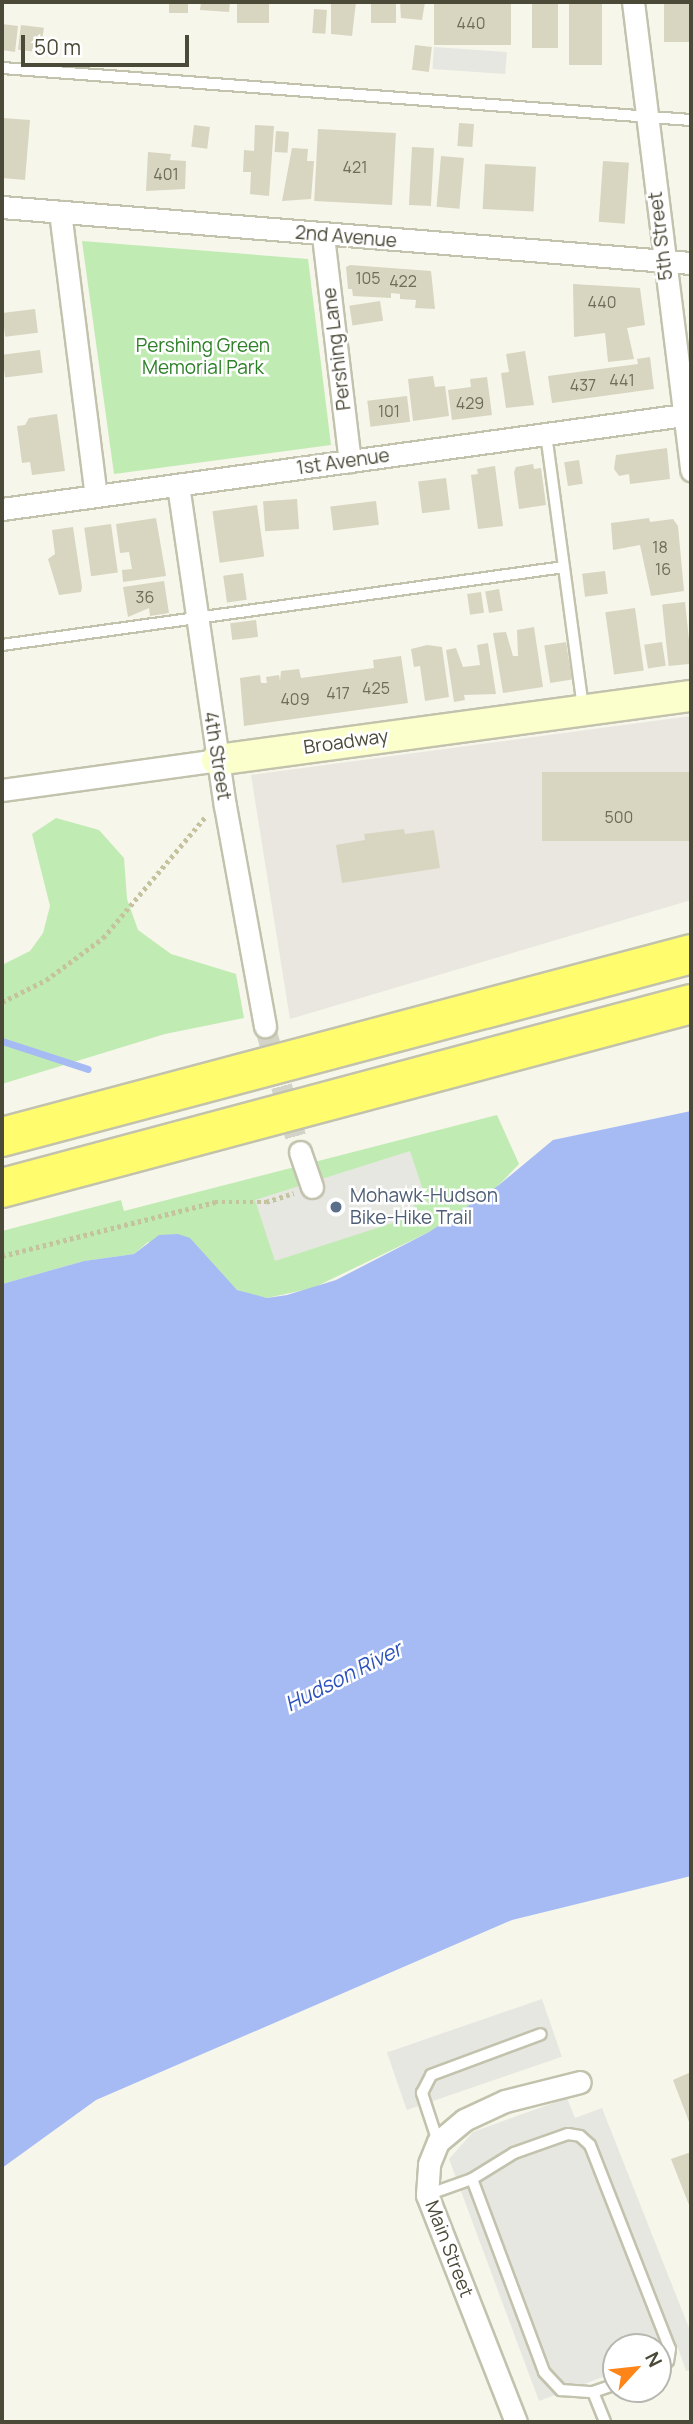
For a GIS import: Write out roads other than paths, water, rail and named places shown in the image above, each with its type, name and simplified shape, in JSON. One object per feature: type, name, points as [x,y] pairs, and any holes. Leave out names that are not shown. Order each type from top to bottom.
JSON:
[{"type":"highway","points":[[2,1137],[691,954]]},
{"type":"highway","points":[[2,1188],[691,1004]]},
{"type":"street","name":"5th Street","points":[[633,2],[664,261],[683,340],[684,415],[691,470]]},
{"type":"street","name":"2nd Avenue","points":[[2,207],[323,236],[691,263]]},
{"type":"street","points":[[60,212],[96,496]]},
{"type":"street","name":"Pershing Lane","points":[[323,236],[350,461]]},
{"type":"street","name":"1st Avenue","points":[[2,509],[684,415]]},
{"type":"street","name":"4th Street","points":[[178,485],[225,806],[265,1026]]},
{"type":"street","name":"Broadway","points":[[2,790],[691,696]]},
{"type":"street","points":[[300,1152],[312,1187]]},
{"type":"street","points":[[438,2142],[464,2120],[505,2101],[580,2082]]},
{"type":"street","name":"Main Street","points":[[438,2142],[429,2164],[427,2195],[516,2422]]},
{"type":"lane","points":[[2,68],[691,120]]},
{"type":"lane","points":[[545,434],[583,710]]},
{"type":"lane","points":[[2,645],[564,567]]},
{"type":"lane","points":[[438,2142],[422,2093],[431,2075],[541,2034]]},
{"type":"lane","points":[[427,2195],[472,2179],[514,2152],[568,2134],[580,2136],[590,2145],[664,2333]]},
{"type":"lane","points":[[472,2179],[548,2379],[561,2390],[593,2392],[602,2389]]},
{"type":"lane","points":[[593,2392],[605,2422]]},
{"type":"water","name":"Hudson River","points":[[691,1111],[691,1876],[512,1920],[96,2100],[2,2168],[2,1284],[84,1261],[134,1254],[159,1235],[178,1234],[190,1238],[237,1290],[267,1298],[287,1295],[336,1280],[429,1232],[499,1185],[553,1140]]},
{"type":"waterway","points":[[2,1041],[88,1069]]},
{"type":"tunnel","points":[[265,1026],[300,1152]]},
{"type":"place","name":"Mohawk-Hudson Bike-Hike Trail","points":[[336,1207]]},
{"type":"park label","name":"Pershing Green Memorial Park","points":[[203,357]]}]
